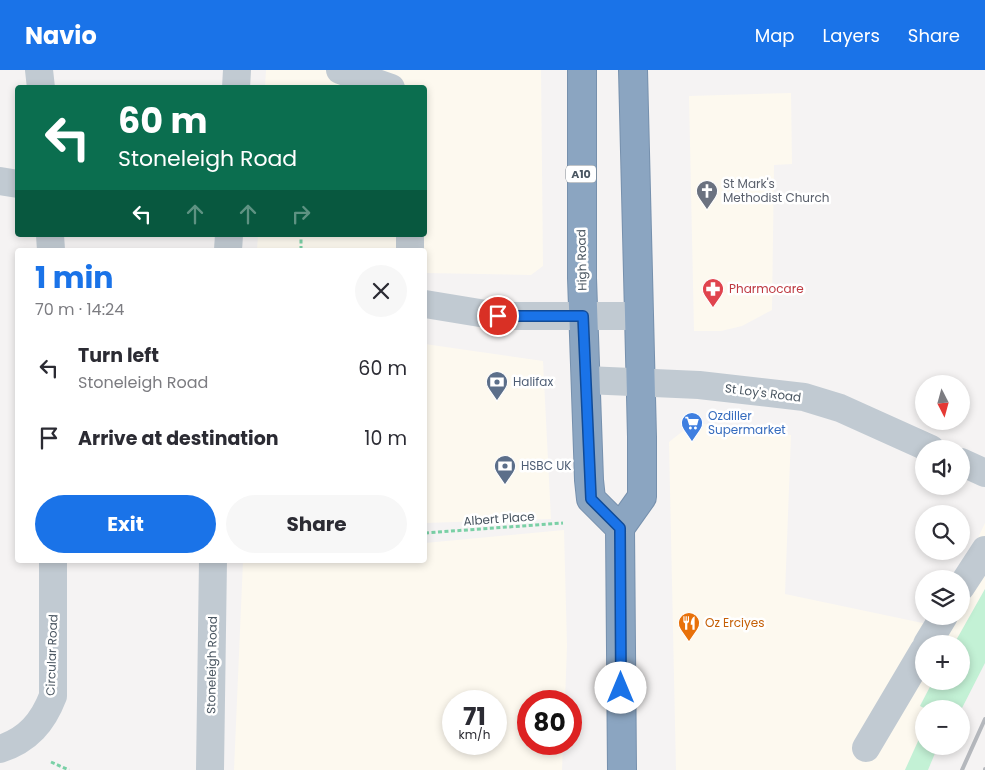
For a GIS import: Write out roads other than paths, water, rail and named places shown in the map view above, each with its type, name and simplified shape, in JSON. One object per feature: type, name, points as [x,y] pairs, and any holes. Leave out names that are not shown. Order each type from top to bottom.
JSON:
[{"type":"highway","name":"High Road","points":[[582,70],[581,211],[583,316],[591,499],[620,528]]},
{"type":"highway","points":[[622,770],[620,528],[642,497],[633,70]]},
{"type":"street","points":[[39,70],[41,85]]},
{"type":"street","points":[[236,85],[237,70]]},
{"type":"street","points":[[340,70],[382,85]]},
{"type":"street","points":[[0,181],[15,184]]},
{"type":"street","points":[[427,304],[498,316],[639,316]]},
{"type":"street","name":"St Loy's Road","points":[[586,380],[699,384],[804,397],[840,408],[915,442]]},
{"type":"street","points":[[970,466],[985,473]]},
{"type":"street","points":[[970,573],[985,550]]},
{"type":"street","name":"Circular Road","points":[[11,744],[36,727],[46,714],[53,696],[53,563]]},
{"type":"street","name":"Stoneleigh Road","points":[[210,770],[213,563]]},
{"type":"street","points":[[866,748],[915,665]]},
{"type":"railway","points":[[962,770],[985,719]]},
{"type":"place","name":"St Mark's Methodist Church","points":[[707,210]]},
{"type":"place","name":"Pharmocare","points":[[713,308]]},
{"type":"place","name":"Halifax","points":[[497,401]]},
{"type":"place","name":"Ozdiller Supermarket","points":[[692,442]]},
{"type":"place","name":"HSBC UK","points":[[505,485]]},
{"type":"place","name":"Oz Erciyes","points":[[689,642]]}]
